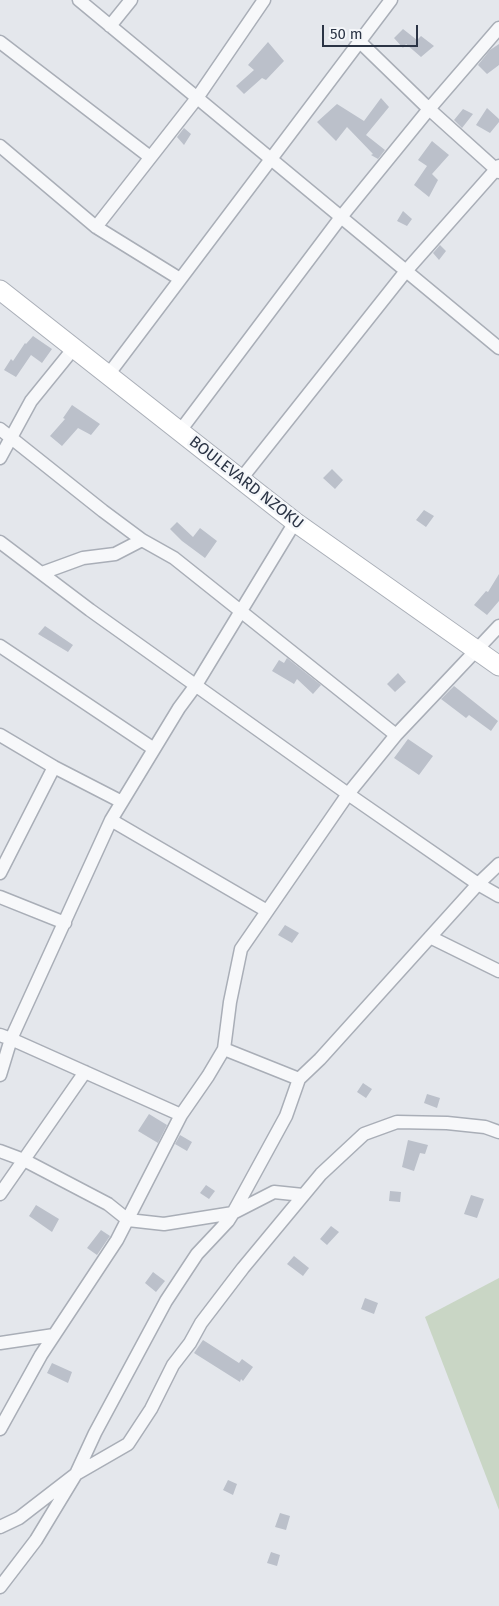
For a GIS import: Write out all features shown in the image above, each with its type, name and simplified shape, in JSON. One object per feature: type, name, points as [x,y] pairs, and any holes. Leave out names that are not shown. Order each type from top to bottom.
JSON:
[{"type":"street","points":[[110,26],[131,0]]},
{"type":"street","points":[[96,227],[197,98],[264,0]]},
{"type":"street","points":[[108,375],[391,0]]},
{"type":"street","points":[[83,1],[110,26],[499,348]]},
{"type":"street","points":[[180,431],[341,217],[429,109],[498,31]]},
{"type":"street","points":[[0,42],[150,157]]},
{"type":"street","points":[[241,479],[406,271],[498,169],[429,109],[360,42]]},
{"type":"street","points":[[0,146],[96,227],[180,279]]},
{"type":"street","name":"BOULEVARD NZOKU","points":[[0,290],[295,522],[499,666]]},
{"type":"street","points":[[0,458],[32,401],[74,348]]},
{"type":"street","points":[[0,429],[142,540],[174,558],[396,735]]},
{"type":"street","points":[[0,1075],[6,1037],[65,924],[111,820],[295,522]]},
{"type":"street","points":[[42,573],[83,558],[115,554],[142,540]]},
{"type":"street","points":[[0,542],[90,610],[348,794],[478,884],[499,896]]},
{"type":"street","points":[[0,1429],[41,1355],[118,1240],[181,1115],[208,1076],[224,1048],[230,1002],[241,949],[348,794],[396,735],[499,626]]},
{"type":"street","points":[[0,646],[154,749]]},
{"type":"street","points":[[0,735],[122,802]]},
{"type":"street","points":[[0,874],[54,766]]},
{"type":"street","points":[[111,820],[267,911]]},
{"type":"street","points":[[0,1587],[36,1540],[76,1474],[95,1433],[166,1301],[197,1254],[228,1221],[233,1213],[286,1116],[299,1079],[320,1059],[478,884],[499,864]]},
{"type":"street","points":[[0,897],[65,924]]},
{"type":"street","points":[[430,937],[499,971]]},
{"type":"street","points":[[6,1037],[181,1115]]},
{"type":"street","points":[[224,1048],[299,1079]]},
{"type":"street","points":[[0,1194],[85,1072]]},
{"type":"street","points":[[0,1527],[19,1518],[76,1474],[128,1444],[151,1409],[173,1365],[190,1343],[201,1323],[243,1268],[321,1174],[364,1134],[397,1122],[485,1126],[499,1132]]},
{"type":"street","points":[[0,1151],[24,1160],[108,1204],[128,1220],[164,1224],[233,1213],[274,1192],[303,1195]]},
{"type":"street","points":[[0,1343],[54,1335]]},
{"type":"green space","points":[[499,1278],[499,1510],[425,1317]]},
{"type":"building","points":[[403,29],[417,40],[421,36],[434,46],[421,57],[406,44],[403,48],[394,38]]},
{"type":"building","points":[[268,42],[284,61],[266,80],[262,78],[244,94],[236,86],[254,70],[248,65]]},
{"type":"building","points":[[499,44],[499,65],[487,74],[478,65],[490,50]]},
{"type":"building","points":[[381,98],[389,107],[366,135],[385,150],[378,159],[371,155],[373,154],[347,127],[336,141],[317,122],[337,104],[364,121]]},
{"type":"building","points":[[487,108],[499,119],[499,122],[490,133],[476,125]]},
{"type":"building","points":[[463,109],[473,114],[462,128],[454,120]]},
{"type":"building","points":[[184,128],[191,134],[184,145],[177,137]]},
{"type":"building","points":[[432,141],[449,155],[432,174],[438,180],[429,197],[414,185],[427,166],[418,160]]},
{"type":"building","points":[[403,211],[412,219],[407,226],[397,221]]},
{"type":"building","points":[[440,245],[446,251],[439,260],[433,253]]},
{"type":"building","points":[[33,336],[52,349],[42,363],[31,355],[16,377],[4,370],[11,359],[13,361],[25,343]]},
{"type":"building","points":[[72,405],[100,424],[91,435],[78,428],[62,446],[50,436],[65,419],[63,418]]},
{"type":"building","points":[[332,469],[343,480],[335,489],[323,478]]},
{"type":"building","points":[[424,510],[434,516],[426,527],[416,520]]},
{"type":"building","points":[[177,522],[193,537],[200,528],[217,541],[205,558],[182,541],[170,529]]},
{"type":"building","points":[[499,574],[499,601],[487,615],[474,605],[486,591],[488,592]]},
{"type":"building","points":[[45,626],[73,645],[68,652],[38,634]]},
{"type":"building","points":[[287,658],[321,685],[313,694],[297,679],[294,684],[272,671],[279,660],[284,663]]},
{"type":"building","points":[[398,673],[406,682],[395,692],[387,684]]},
{"type":"building","points":[[454,686],[498,721],[491,731],[469,715],[466,718],[441,699]]},
{"type":"building","points":[[408,739],[433,756],[419,775],[394,758]]},
{"type":"building","points":[[285,925],[299,933],[292,943],[278,935]]},
{"type":"building","points":[[363,1083],[372,1089],[366,1098],[357,1092]]},
{"type":"building","points":[[427,1094],[440,1098],[437,1108],[424,1103]]},
{"type":"building","points":[[149,1114],[167,1125],[158,1143],[138,1131]]},
{"type":"building","points":[[180,1135],[192,1142],[187,1151],[175,1144]]},
{"type":"building","points":[[408,1140],[428,1145],[425,1154],[420,1153],[414,1171],[402,1167]]},
{"type":"building","points":[[206,1185],[215,1191],[209,1199],[200,1193]]},
{"type":"building","points":[[390,1191],[401,1192],[400,1202],[389,1201]]},
{"type":"building","points":[[471,1195],[484,1199],[477,1218],[464,1214]]},
{"type":"building","points":[[36,1205],[59,1219],[52,1232],[29,1216]]},
{"type":"building","points":[[331,1226],[339,1232],[327,1245],[320,1239]]},
{"type":"building","points":[[101,1230],[110,1236],[97,1255],[87,1248]]},
{"type":"building","points":[[294,1256],[309,1268],[303,1276],[287,1264]]},
{"type":"building","points":[[153,1272],[165,1281],[156,1292],[145,1283]]},
{"type":"building","points":[[365,1298],[378,1303],[374,1314],[361,1309]]},
{"type":"building","points":[[203,1340],[239,1363],[242,1359],[253,1367],[243,1381],[241,1379],[240,1382],[194,1353]]},
{"type":"building","points":[[52,1363],[72,1372],[68,1383],[47,1373]]},
{"type":"building","points":[[228,1480],[237,1484],[233,1495],[223,1490]]},
{"type":"building","points":[[280,1513],[290,1516],[286,1530],[275,1527]]},
{"type":"building","points":[[271,1552],[280,1555],[277,1566],[267,1563]]}]
